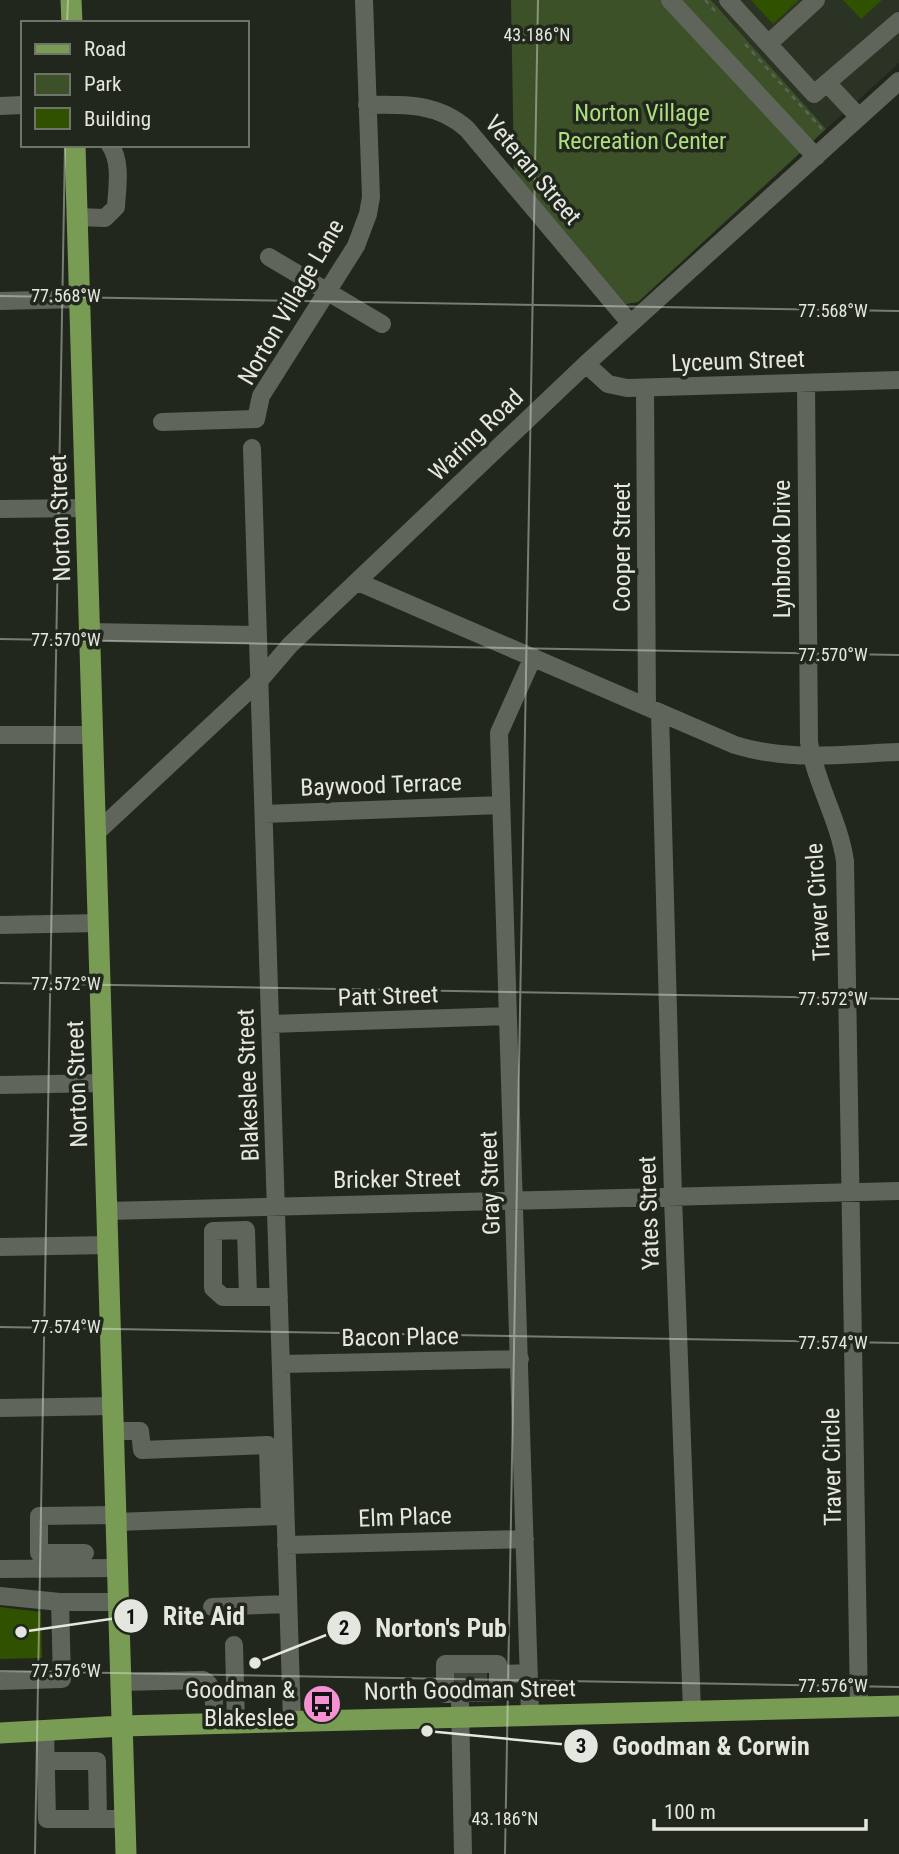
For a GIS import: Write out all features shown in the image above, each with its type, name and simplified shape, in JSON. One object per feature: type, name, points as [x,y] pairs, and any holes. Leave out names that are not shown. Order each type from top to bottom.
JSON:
[{"type":"main road","points":[[71,0],[72,21]]},
{"type":"main road","name":"Norton Street","points":[[75,147],[126,1854]]},
{"type":"main road","name":"North Goodman Street","points":[[3,1732],[236,1722],[899,1706]]},
{"type":"street","name":"Norton Village Lane","points":[[162,422],[256,419],[261,396],[356,246],[368,214],[371,197],[364,0]]},
{"type":"street","points":[[670,0],[816,157]]},
{"type":"street","points":[[728,0],[814,94],[899,21]]},
{"type":"street","points":[[768,44],[816,0]]},
{"type":"street","name":"Waring Road","points":[[96,833],[260,680],[290,645],[586,363],[899,81]]},
{"type":"street","points":[[827,83],[859,117]]},
{"type":"street","points":[[0,106],[21,105]]},
{"type":"street","name":"Veteran Street","points":[[368,105],[424,106],[454,118],[467,129],[630,323]]},
{"type":"street","points":[[77,218],[105,218],[116,208],[118,174],[112,147]]},
{"type":"street","points":[[269,257],[329,290],[382,324]]},
{"type":"street","points":[[0,301],[80,299]]},
{"type":"street","name":"Lyceum Street","points":[[586,363],[608,384],[627,388],[899,380]]},
{"type":"street","name":"Lynbrook Drive","points":[[806,383],[808,729],[811,756]]},
{"type":"street","name":"Cooper Street","points":[[645,388],[654,710]]},
{"type":"street","name":"Blakeslee Street","points":[[253,448],[281,1364],[278,1516],[286,1545],[292,1721]]},
{"type":"street","points":[[0,509],[86,508]]},
{"type":"street","points":[[358,582],[754,751],[775,756],[899,752]]},
{"type":"street","points":[[89,632],[258,635]]},
{"type":"street","name":"Gray Street","points":[[530,1714],[499,733],[533,657]]},
{"type":"street","name":"Yates Street","points":[[654,710],[692,1711]]},
{"type":"street","points":[[0,735],[93,735]]},
{"type":"street","name":"Traver Circle","points":[[811,756],[835,820],[845,862],[859,1707]]},
{"type":"street","name":"Baywood Terrace","points":[[264,814],[501,805]]},
{"type":"street","points":[[0,925],[98,923]]},
{"type":"street","name":"Patt Street","points":[[270,1024],[508,1016]]},
{"type":"street","points":[[0,1085],[103,1083]]},
{"type":"street","name":"Bricker Street","points":[[107,1211],[899,1191]]},
{"type":"street","points":[[0,1247],[108,1245]]},
{"type":"street","points":[[248,1297],[279,1297]]},
{"type":"street","name":"Bacon Place","points":[[281,1364],[520,1359]]},
{"type":"street","points":[[0,1408],[113,1406]]},
{"type":"street","points":[[38,1561],[39,1516],[116,1519],[278,1516],[268,1445],[142,1450],[140,1431],[113,1431]]},
{"type":"street","name":"Elm Place","points":[[286,1545],[526,1539]]},
{"type":"street","points":[[0,1569],[85,1553]]},
{"type":"street","points":[[38,1561],[117,1567]]},
{"type":"street","points":[[0,1596],[60,1602],[118,1602]]},
{"type":"street","points":[[0,1681],[62,1679],[60,1602]]},
{"type":"street","points":[[212,1607],[288,1604]]},
{"type":"street","points":[[234,1645],[236,1722]]},
{"type":"street","points":[[463,1854],[461,1716],[471,1682],[498,1664],[498,1674],[529,1673]]},
{"type":"street","points":[[121,1682],[203,1680],[209,1683],[213,1690],[214,1723]]},
{"type":"street","points":[[471,1682],[489,1715]]},
{"type":"street","points":[[45,1730],[47,1819],[125,1818]]},
{"type":"street","points":[[46,1761],[97,1761],[98,1819]]},
{"type":"street","points":[[97,1781],[124,1780]]},
{"type":"path","points":[[705,0],[723,20]]},
{"type":"path","points":[[741,40],[822,129]]},
{"type":"shaded area","points":[[711,0],[899,0],[899,63],[826,129]]},
{"type":"green space","name":"Norton Village Recreation Center","points":[[511,0],[711,0],[826,129],[638,302],[626,304],[514,172]]},
{"type":"building","points":[[751,0],[799,0],[773,24]]},
{"type":"building","points":[[843,0],[882,0],[861,19]]},
{"type":"building","points":[[0,1607],[41,1612],[42,1658],[0,1659]]},
{"type":"tunnel","points":[[478,1671],[478,1686]]},
{"type":"tunnel","points":[[463,1672],[463,1687]]},
{"type":"place","name":"Rite Aid","points":[[21,1632]]},
{"type":"place","name":"Norton's Pub","points":[[255,1663]]},
{"type":"place","name":"Goodman & Blakeslee","points":[[322,1704]]},
{"type":"place","name":"Goodman & Corwin","points":[[427,1731]]}]
